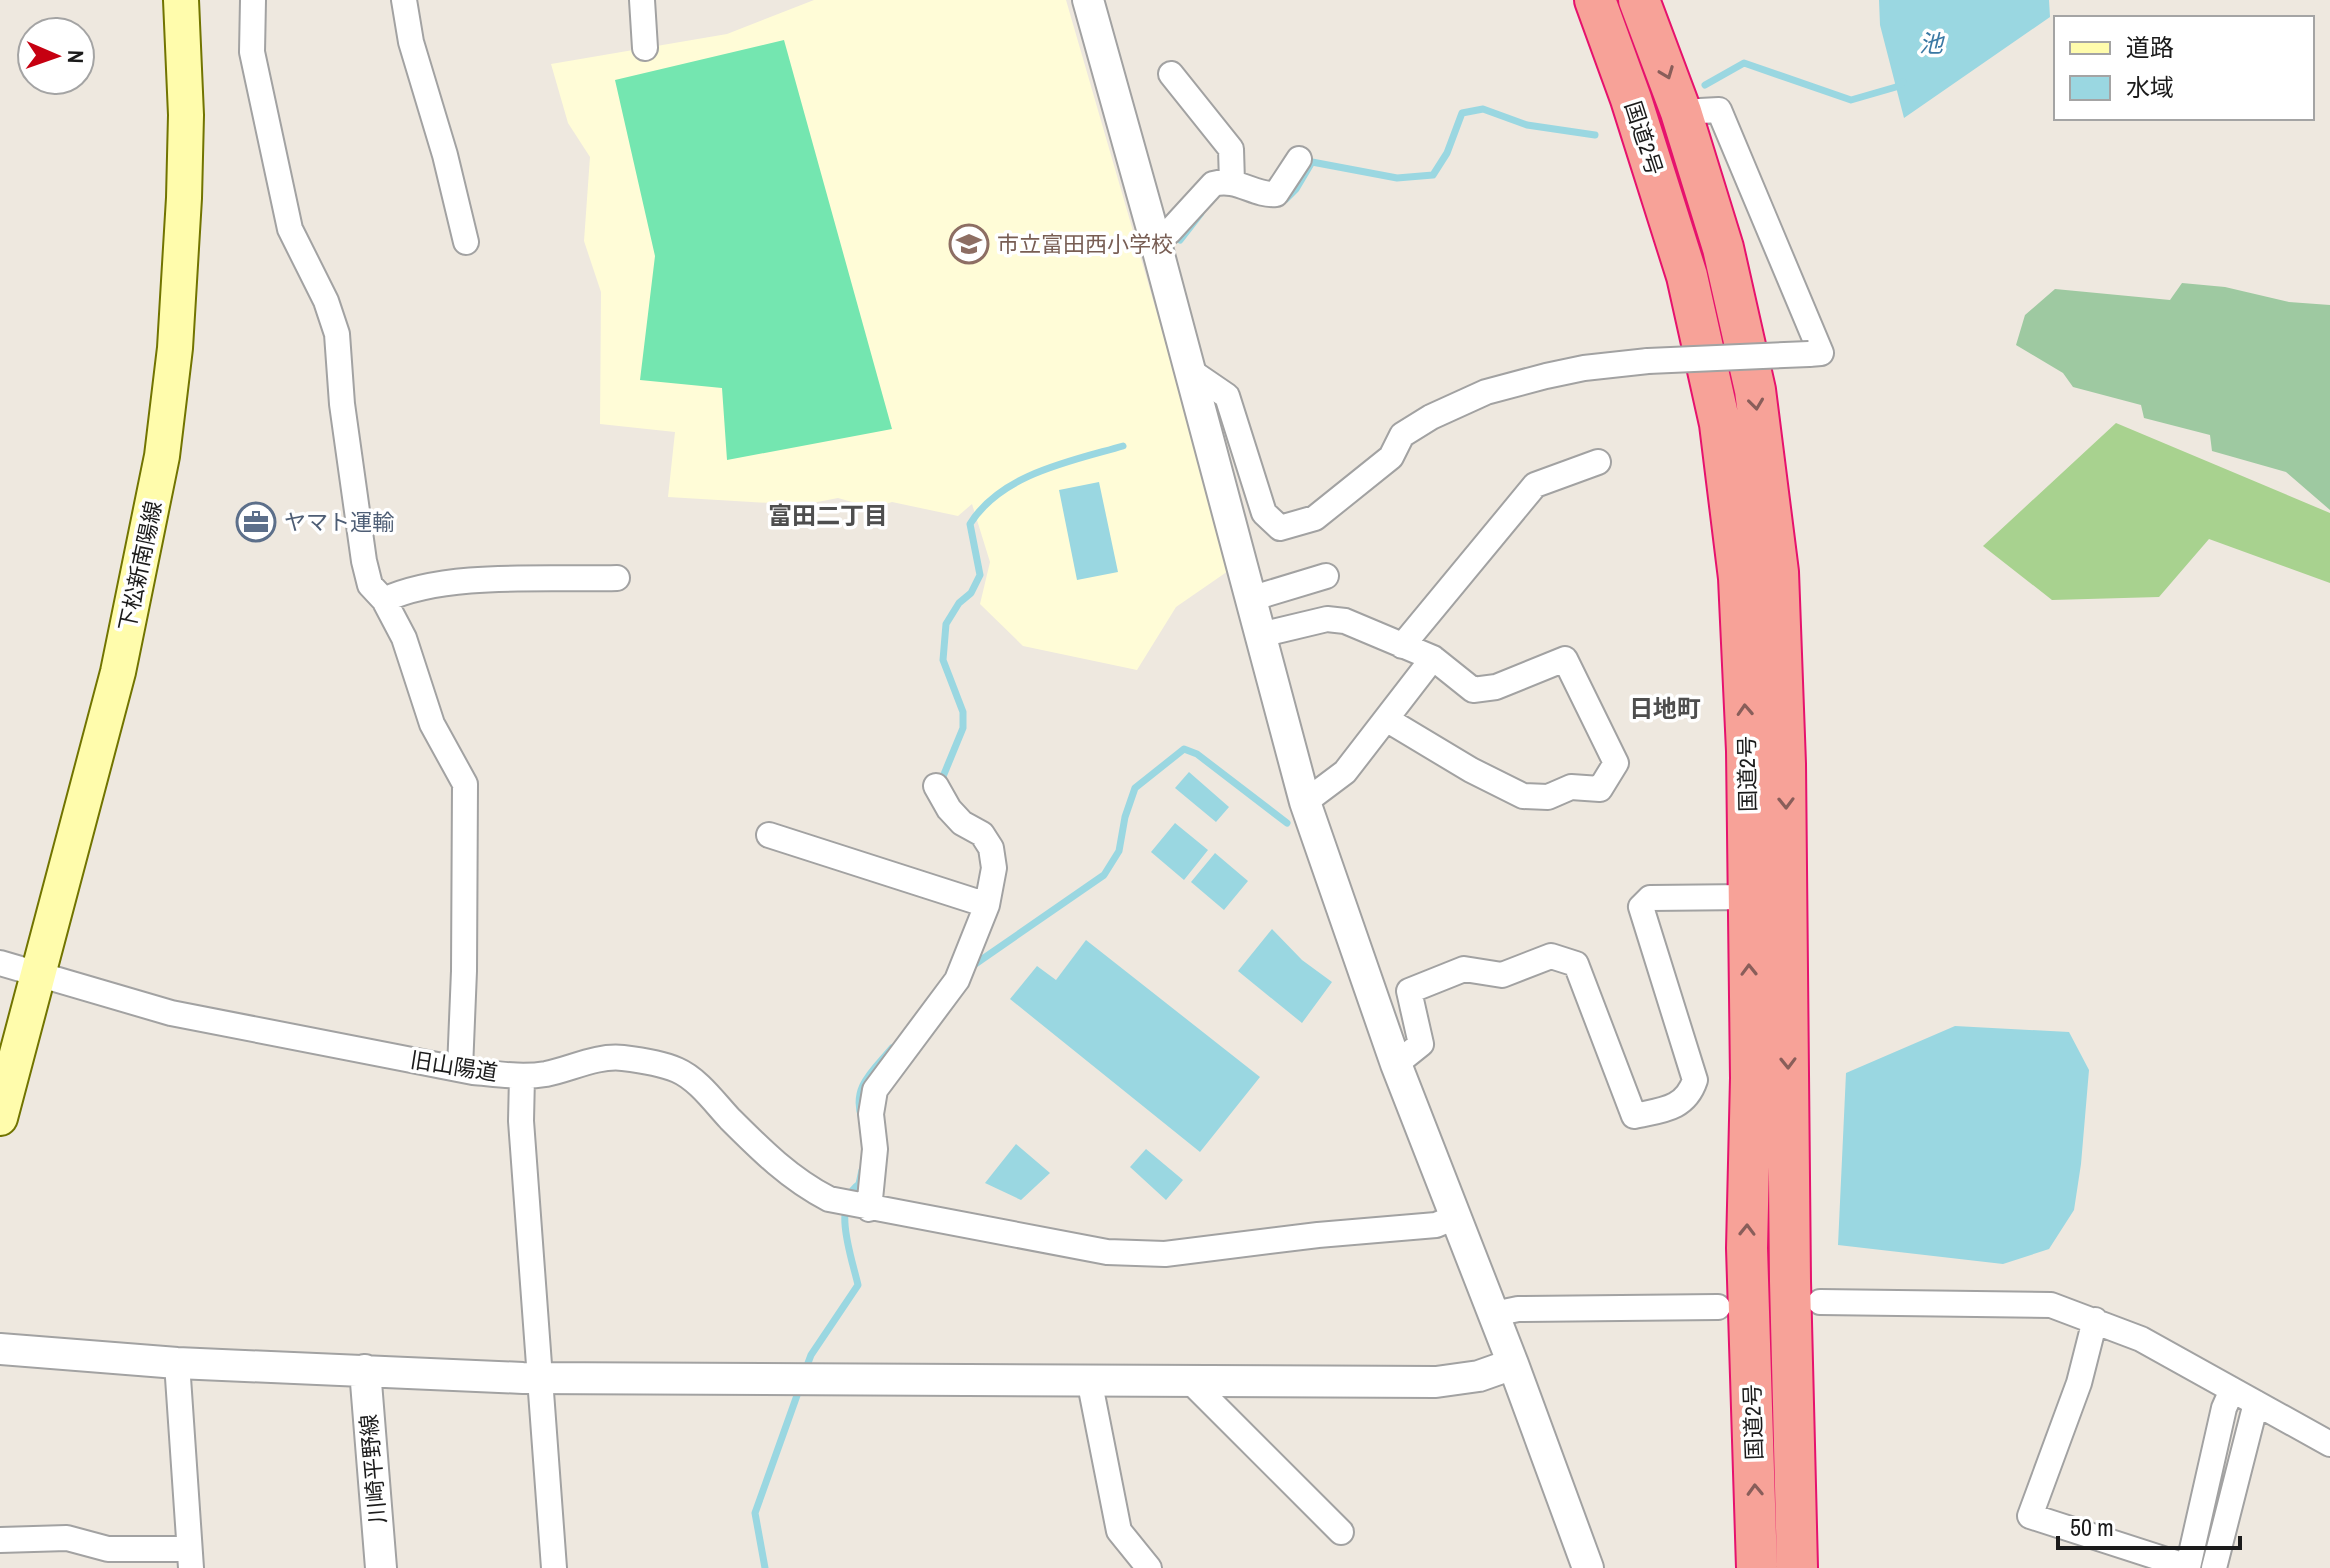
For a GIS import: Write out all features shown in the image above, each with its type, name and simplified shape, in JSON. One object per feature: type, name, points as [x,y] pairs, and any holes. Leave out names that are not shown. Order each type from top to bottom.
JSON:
[{"type":"highway","name":"国道2号","points":[[1595,0],[1631,99],[1687,276],[1720,424],[1739,578],[1747,751],[1751,1078],[1747,1248],[1757,1568]]},
{"type":"highway","name":"国道2号","points":[[1639,0],[1681,112],[1723,248],[1755,390],[1778,572],[1785,764],[1790,1281],[1797,1568]]},
{"type":"main road","name":"下松新南陽線","points":[[0,1118],[118,672],[162,456],[175,348],[184,198],[186,115],[181,0]]},
{"type":"street","points":[[253,0],[252,52],[290,229],[326,301],[337,334],[342,404],[370,585],[384,600],[404,638],[432,724],[465,784],[460,1069]]},
{"type":"street","points":[[404,0],[411,42],[445,155],[466,242]]},
{"type":"street","points":[[642,0],[645,48]]},
{"type":"street","points":[[1088,0],[1305,802],[1396,1064],[1494,1314],[1588,1568]]},
{"type":"street","points":[[1171,74],[1231,149],[1232,182]]},
{"type":"street","points":[[1189,370],[1227,396],[1264,513],[1280,528],[1315,518],[1391,457],[1402,435],[1431,417],[1486,392],[1584,368],[1648,361],[1821,353],[1719,110],[1681,112]]},
{"type":"street","points":[[1154,236],[1169,232],[1213,184],[1232,182],[1266,195],[1276,194],[1299,159]]},
{"type":"street","points":[[1402,646],[1535,485],[1598,462]]},
{"type":"street","points":[[1250,599],[1326,576]]},
{"type":"street","points":[[384,600],[396,594],[459,581],[617,578]]},
{"type":"street","points":[[1260,635],[1327,619],[1345,621],[1433,658],[1473,690],[1496,687],[1565,659],[1616,763],[1600,789],[1571,787],[1548,797],[1523,796],[1471,770],[1386,719]]},
{"type":"street","points":[[1305,802],[1345,772],[1433,658]]},
{"type":"street","points":[[869,1209],[875,1149],[871,1114],[875,1090],[957,980],[987,905],[994,868],[991,848],[982,834],[962,823],[949,809],[936,786]]},
{"type":"street","points":[[769,835],[987,905]]},
{"type":"street","points":[[1396,1064],[1421,1044],[1409,991],[1464,969],[1502,975],[1551,956],[1576,964],[1634,1116],[1671,1108],[1690,1094],[1695,1080],[1641,907],[1650,898],[1748,897]]},
{"type":"street","name":"旧山陽道","points":[[0,963],[171,1013],[460,1069],[522,1076],[521,1121],[554,1568]]},
{"type":"street","points":[[522,1076],[547,1074],[599,1059],[618,1057],[678,1070],[697,1085],[764,1154],[800,1184],[829,1199],[1107,1252],[1165,1254],[1318,1235],[1436,1225],[1455,1217]]},
{"type":"street","points":[[1820,1302],[2051,1305],[2141,1339],[2330,1444]]},
{"type":"street","points":[[1494,1314],[1518,1309],[1718,1307]]},
{"type":"street","points":[[2095,1320],[2079,1383],[2030,1516],[2188,1567],[2224,1408],[2232,1390]]},
{"type":"street","points":[[0,1349],[177,1363],[540,1376],[1436,1382],[1479,1376],[1513,1364]]},
{"type":"street","points":[[0,1540],[67,1538],[86,1556],[108,1549],[190,1558],[177,1363]]},
{"type":"street","name":"川崎平野線","points":[[365,1370],[381,1568]]},
{"type":"street","points":[[1089,1379],[1119,1531],[1149,1568]]},
{"type":"street","points":[[1188,1379],[1341,1532]]},
{"type":"street","points":[[2214,1568],[2256,1403]]},
{"type":"shaded area","points":[[814,0],[1066,0],[1231,569],[1176,607],[1137,670],[1023,646],[980,604],[990,562],[972,504],[958,516],[892,502],[873,508],[838,498],[802,505],[668,497],[675,432],[600,424],[601,292],[584,241],[590,157],[568,123],[551,64],[727,34]]},
{"type":"green space","points":[[784,40],[892,429],[727,460],[722,388],[640,380],[655,256],[615,80]]},
{"type":"green space","points":[[2182,283],[2225,287],[2289,302],[2330,305],[2330,510],[2286,472],[2212,451],[2210,435],[2144,418],[2141,405],[2073,387],[2063,373],[2016,345],[2025,315],[2055,289],[2170,300]]},
{"type":"green space","points":[[2116,423],[2330,513],[2330,583],[2209,539],[2159,597],[2052,600],[1983,546]]},
{"type":"water","name":"池","points":[[1879,0],[2049,0],[2050,17],[1904,118],[1880,25]]},
{"type":"water","points":[[1099,482],[1118,572],[1077,580],[1059,490]]},
{"type":"water","points":[[1189,772],[1229,807],[1216,822],[1175,788]]},
{"type":"water","points":[[1175,823],[1208,850],[1184,880],[1151,852]]},
{"type":"water","points":[[1215,853],[1248,881],[1224,910],[1191,882]]},
{"type":"water","points":[[1272,929],[1302,960],[1332,982],[1302,1023],[1238,971]]},
{"type":"water","points":[[1086,940],[1260,1077],[1200,1152],[1010,999],[1037,966],[1056,980]]},
{"type":"water","points":[[1955,1026],[2069,1032],[2089,1070],[2074,1210],[2049,1249],[2003,1264],[1838,1245],[1846,1073]]},
{"type":"water","points":[[1016,1144],[1050,1173],[1021,1200],[985,1183]]},
{"type":"water","points":[[1146,1149],[1183,1180],[1166,1200],[1130,1167]]},
{"type":"waterway","points":[[1705,85],[1744,63],[1851,100],[1896,87],[1903,82]]},
{"type":"waterway","points":[[1286,199],[1296,189],[1312,162],[1397,178],[1433,175],[1447,153],[1462,113],[1483,109],[1527,125],[1595,135]]},
{"type":"waterway","points":[[1180,240],[1201,213]]},
{"type":"waterway","points":[[942,779],[963,728],[963,712],[943,660],[946,624],[959,603],[971,593],[980,575],[970,524],[983,507],[1018,481],[1060,464],[1123,446]]},
{"type":"waterway","points":[[968,969],[1104,875],[1119,851],[1125,817],[1135,788],[1184,749],[1197,754],[1287,823]]},
{"type":"waterway","points":[[862,1119],[859,1108],[862,1089],[871,1072],[892,1048]]},
{"type":"waterway","points":[[805,1371],[811,1355],[858,1285],[845,1218],[846,1204],[859,1184],[862,1170]]},
{"type":"waterway","points":[[765,1568],[755,1513],[800,1387]]},
{"type":"place","name":"市立富田西小学校","points":[[969,244]]},
{"type":"place","name":"ヤマト運輸","points":[[256,522]]},
{"type":"district","name":"富田二丁目","points":[[828,516]]},
{"type":"district","name":"日地町","points":[[1665,709]]}]
